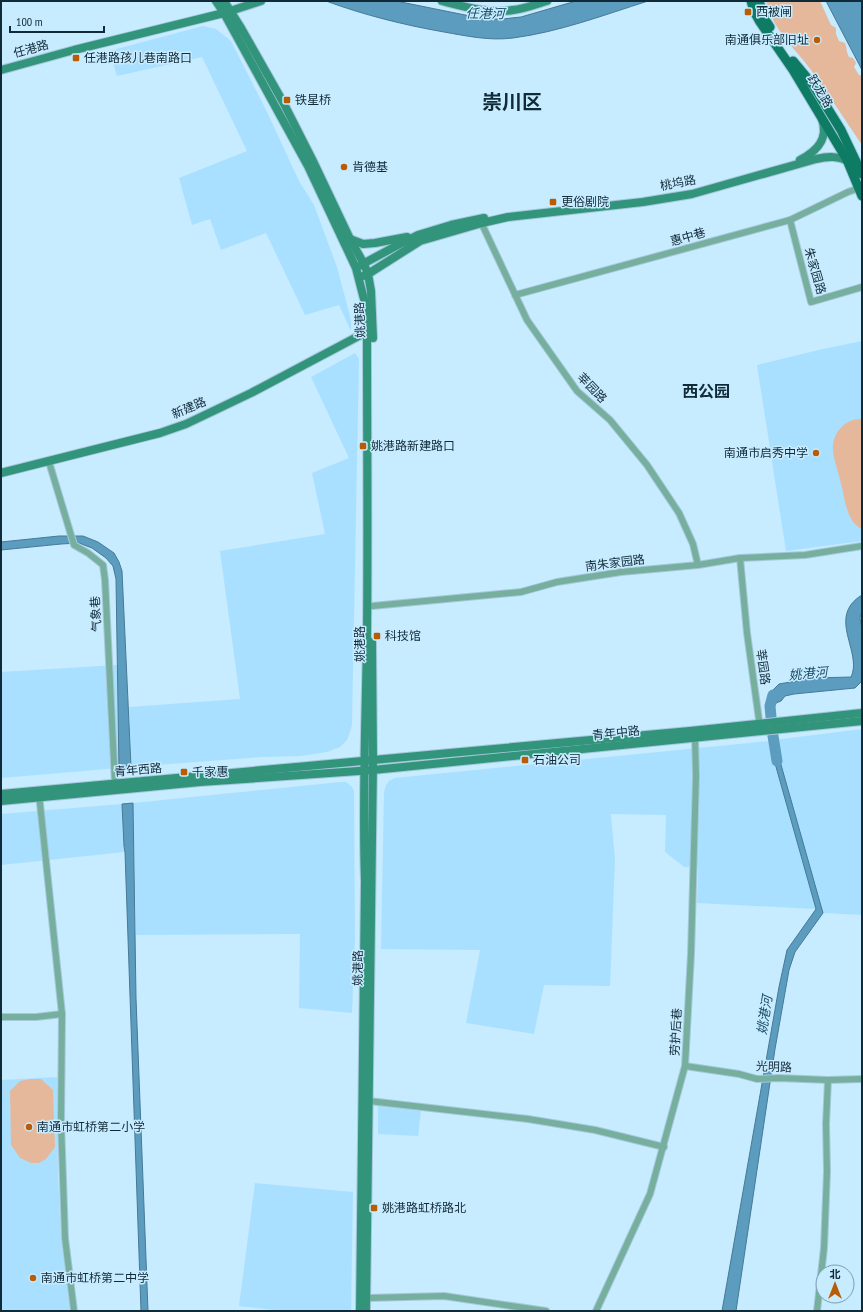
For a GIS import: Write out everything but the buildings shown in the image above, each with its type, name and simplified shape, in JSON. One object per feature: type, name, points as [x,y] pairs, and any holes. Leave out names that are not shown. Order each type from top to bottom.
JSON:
[{"type":"main road","points":[[216,1],[228,12]]},
{"type":"main road","points":[[224,1],[228,12]]},
{"type":"main road","name":"任港路","points":[[1,70],[74,50],[228,12],[261,1]]},
{"type":"main road","points":[[442,1],[479,10],[513,11],[547,1]]},
{"type":"main road","name":"跃龙路","points":[[751,1],[760,22],[793,70],[847,160],[861,190]]},
{"type":"main road","name":"跃龙路","points":[[759,1],[766,21],[798,67],[813,85],[841,130],[861,169]]},
{"type":"main road","name":"姚港路","points":[[228,12],[283,102],[350,239],[360,266],[359,278],[370,330],[372,606],[369,761],[364,846],[365,882],[360,1311]]},
{"type":"main road","name":"姚港路","points":[[228,12],[360,266],[368,274],[371,291],[367,635],[369,761]]},
{"type":"main road","points":[[784,168],[814,152],[820,145],[823,138],[823,121],[817,109]]},
{"type":"main road","name":"桃坞路","points":[[360,266],[418,235],[451,225],[508,217],[636,203],[692,194],[829,156],[841,157],[861,169]]},
{"type":"main road","name":"桃坞路","points":[[359,278],[368,274],[420,241],[481,221]]},
{"type":"main road","points":[[350,239],[363,244],[418,235]]},
{"type":"main road","name":"新建路","points":[[1,473],[160,433],[186,424],[251,394],[370,330]]},
{"type":"main road","name":"青年中路","points":[[368,770],[695,738],[862,713]]},
{"type":"main road","name":"青年中路","points":[[369,761],[760,728],[862,721]]},
{"type":"main road","name":"青年西路","points":[[1,800],[115,784],[369,761]]},
{"type":"main road","name":"姚港路","points":[[366,1311],[369,1101],[368,770]]},
{"type":"main road","name":"青年西路","points":[[1,794],[39,794],[368,770]]},
{"type":"street","name":"惠中巷","points":[[515,295],[790,220],[848,192],[861,190]]},
{"type":"street","name":"朱家园路","points":[[790,220],[811,302],[862,288]]},
{"type":"street","name":"莘园路","points":[[481,221],[528,320],[577,391],[610,420],[647,465],[680,513],[693,544],[698,565]]},
{"type":"street","name":"气象巷","points":[[49,462],[74,545],[88,553],[103,565],[115,784]]},
{"type":"street","name":"南朱家园路","points":[[372,606],[521,592],[564,581],[621,572],[698,565],[740,558],[805,555],[862,546]]},
{"type":"street","name":"莘园路","points":[[740,558],[747,633],[760,728]]},
{"type":"street","name":"劳护后巷","points":[[596,1311],[650,1194],[685,1066],[693,893],[696,776],[695,738]]},
{"type":"street","points":[[39,794],[62,1014],[61,1122],[65,1238],[74,1311]]},
{"type":"street","points":[[1,1017],[36,1017],[62,1014]]},
{"type":"street","name":"光明路","points":[[685,1066],[739,1074],[757,1079],[862,1079]]},
{"type":"street","points":[[817,1311],[824,1240],[827,1171],[826,1124],[828,1080]]},
{"type":"street","points":[[369,1101],[528,1119],[595,1130],[664,1146]]},
{"type":"street","points":[[367,1298],[444,1296],[546,1311]]},
{"type":"shaded area","points":[[326,1],[396,1],[485,19],[502,19],[521,17],[576,1],[648,1],[547,32],[513,38],[495,39],[414,26],[369,15]]},
{"type":"shaded area","points":[[766,1],[820,1],[831,25],[836,28],[836,34],[839,41],[845,43],[849,57],[853,58],[856,63],[854,67],[859,75],[862,76],[862,145],[811,70],[779,30],[769,11]]},
{"type":"shaded area","points":[[826,1],[862,1],[862,70]]},
{"type":"shaded area","points":[[203,26],[216,29],[231,41],[267,112],[299,181],[314,205],[337,267],[351,320],[351,331],[339,305],[305,315],[266,233],[221,250],[210,219],[192,225],[179,178],[247,151],[202,57],[117,76],[109,51]]},
{"type":"shaded area","name":"南通市启秀中学","points":[[862,341],[862,541],[786,551],[757,365]]},
{"type":"shaded area","points":[[355,353],[359,359],[352,724],[347,740],[340,747],[327,752],[301,756],[262,757],[131,767],[129,707],[240,699],[220,551],[325,534],[312,473],[349,458],[311,377]]},
{"type":"shaded area","points":[[862,419],[862,529],[857,526],[849,515],[834,459],[833,445],[834,439],[840,428],[850,421]]},
{"type":"shaded area","points":[[59,536],[83,536],[98,542],[114,553],[122,571],[131,767],[119,768],[116,579],[113,566],[106,558],[92,548],[79,543],[1,550],[1,542]]},
{"type":"shaded area","points":[[862,595],[862,611],[860,618],[862,629],[862,681],[855,688],[785,696],[781,701],[776,703],[773,709],[767,710],[769,694],[779,684],[813,678],[851,677],[853,657],[846,624],[847,614],[852,604]]},
{"type":"shaded area","points":[[117,665],[119,768],[1,778],[1,672]]},
{"type":"shaded area","points":[[862,729],[862,915],[823,913],[774,740]]},
{"type":"shaded area","points":[[769,741],[816,909],[697,903],[698,867],[684,867],[665,852],[666,815],[611,814],[615,860],[610,986],[544,985],[534,1034],[466,1023],[480,950],[381,949],[384,792],[389,781],[395,778]]},
{"type":"shaded area","points":[[776,747],[823,913],[795,952],[789,970],[775,1049],[736,1311],[722,1311],[779,987],[787,950],[816,909],[771,749]]},
{"type":"shaded area","points":[[346,782],[354,791],[355,937],[352,1013],[299,1008],[300,934],[136,935],[133,803]]},
{"type":"shaded area","points":[[133,803],[136,998],[148,1311],[141,1311],[125,852],[122,804]]},
{"type":"shaded area","points":[[122,804],[125,852],[1,865],[1,814]]},
{"type":"shaded area","name":"南通市虹桥第二小学","points":[[57,1077],[58,1173],[61,1238],[70,1311],[1,1311],[1,1080]]},
{"type":"shaded area","points":[[41,1079],[53,1090],[55,1147],[46,1159],[39,1163],[31,1163],[20,1158],[11,1145],[10,1091],[20,1081]]},
{"type":"shaded area","points":[[378,1105],[421,1111],[418,1136],[378,1134]]},
{"type":"shaded area","points":[[255,1183],[353,1192],[351,1311],[284,1311],[239,1306]]},
{"type":"waterway","name":"姚港河","points":[[771,717],[770,706],[773,695]]},
{"type":"waterway","name":"姚港河","points":[[773,736],[777,761]]},
{"type":"place","name":"西被闸","points":[[748,12]]},
{"type":"place","name":"南通俱乐部旧址","points":[[817,40]]},
{"type":"place","name":"任港路孩儿巷南路口","points":[[76,58]]},
{"type":"place","name":"铁星桥","points":[[287,100]]},
{"type":"place","name":"肯德基","points":[[344,167]]},
{"type":"place","name":"更俗剧院","points":[[553,202]]},
{"type":"place","name":"姚港路新建路口","points":[[363,446]]},
{"type":"place","name":"南通市启秀中学","points":[[816,453]]},
{"type":"place","name":"科技馆","points":[[377,636]]},
{"type":"place","name":"石油公司","points":[[525,760]]},
{"type":"place","name":"千家惠","points":[[184,772]]},
{"type":"place","name":"南通市虹桥第二小学","points":[[29,1127]]},
{"type":"place","name":"姚港路虹桥路北","points":[[374,1208]]},
{"type":"place","name":"南通市虹桥第二中学","points":[[33,1278]]},
{"type":"district","name":"崇川区","points":[[512,102]]},
{"type":"district","name":"西公园","points":[[706,391]]},
{"type":"water label","name":"任港河","points":[[485,13]]}]
